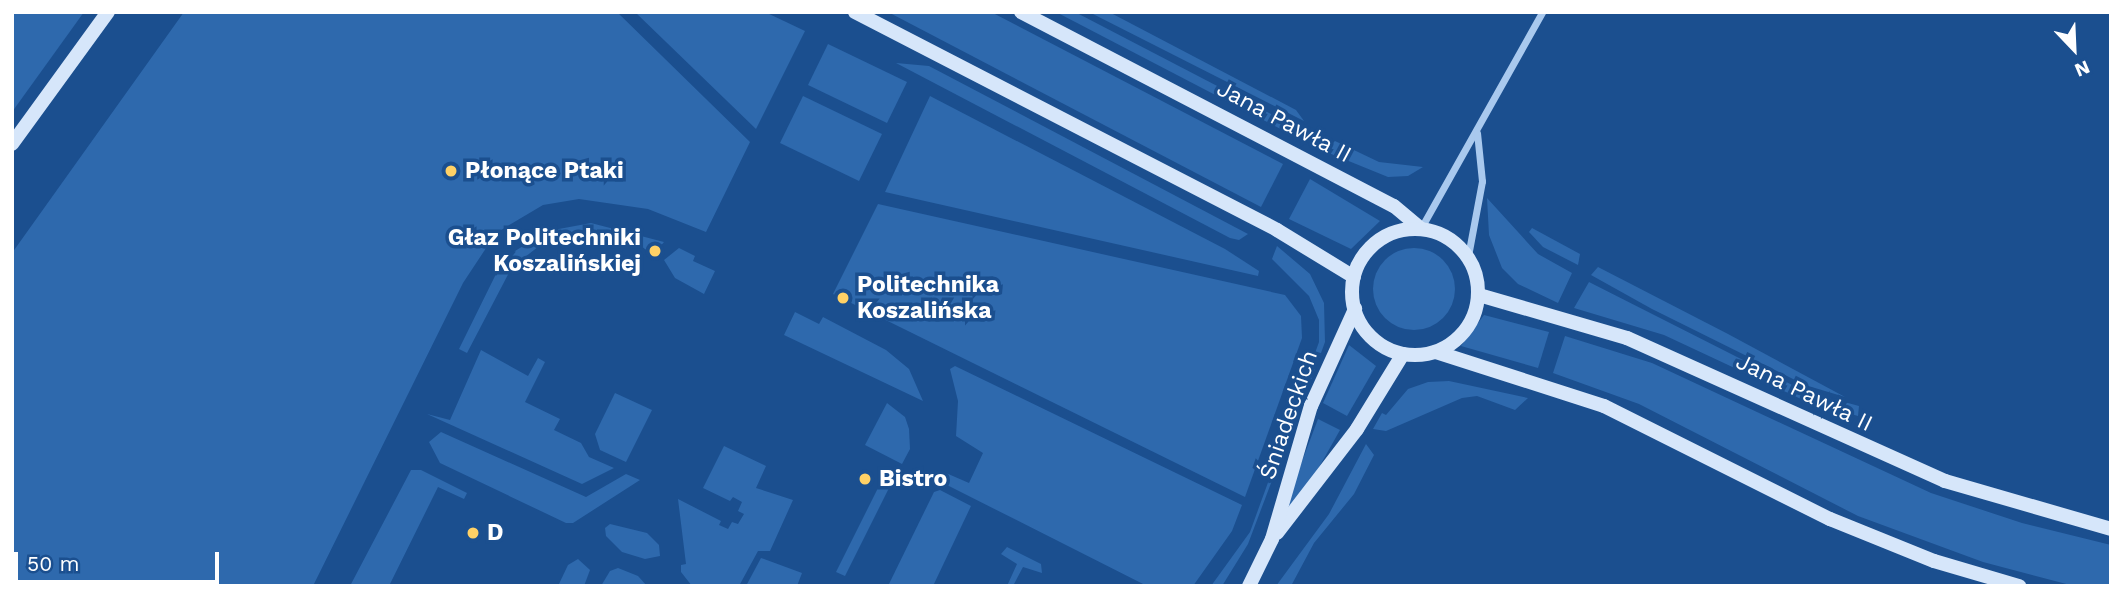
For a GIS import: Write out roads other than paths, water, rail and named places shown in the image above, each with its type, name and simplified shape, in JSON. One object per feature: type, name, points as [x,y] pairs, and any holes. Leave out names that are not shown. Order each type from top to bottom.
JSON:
[{"type":"main road","points":[[12,144],[108,12]]},
{"type":"main road","points":[[855,12],[1277,230],[1354,277]]},
{"type":"main road","name":"Jana Pawła II","points":[[1021,12],[1382,200],[1421,229]]},
{"type":"main road","points":[[1436,352],[1458,339],[1472,319],[1479,295],[1468,257],[1439,233],[1421,229],[1386,236],[1360,260],[1354,277],[1354,309],[1372,338],[1403,354],[1436,352],[1605,406],[1830,519],[1934,561],[2019,586]]},
{"type":"main road","name":"Jana Pawła II","points":[[1479,295],[1626,338],[1757,393],[1896,462],[1945,481],[2111,529]]},
{"type":"main road","name":"Śniadeckich","points":[[1249,586],[1272,539],[1311,406],[1354,309]]},
{"type":"main road","name":"Śniadeckich","points":[[1272,539],[1357,429],[1403,354]]},
{"type":"street","points":[[1421,229],[1453,166],[1477,132],[1542,12]]},
{"type":"street","points":[[1468,257],[1482,181],[1477,132]]},
{"type":"place","name":"Płonące Ptaki","points":[[451,171]]},
{"type":"place","name":"Głaz Politechniki Koszalińskiej","points":[[655,251]]},
{"type":"place","name":"Politechnika Koszalińska","points":[[843,298]]},
{"type":"place","name":"Bistro","points":[[865,479]]},
{"type":"place","name":"D","points":[[473,533]]}]
